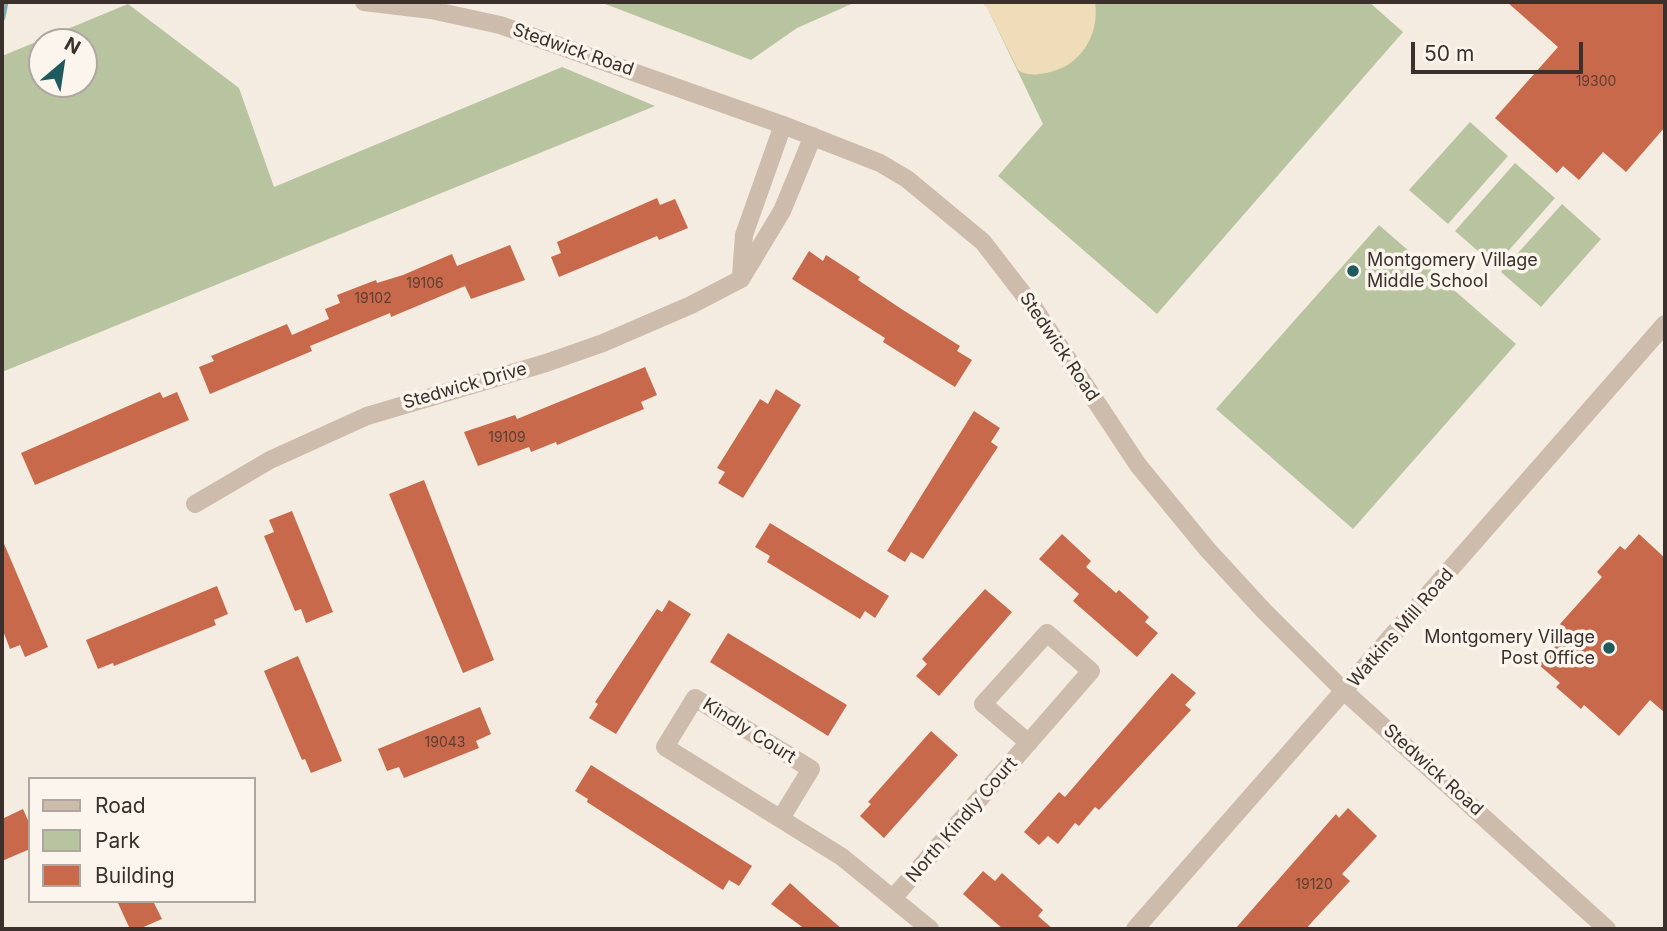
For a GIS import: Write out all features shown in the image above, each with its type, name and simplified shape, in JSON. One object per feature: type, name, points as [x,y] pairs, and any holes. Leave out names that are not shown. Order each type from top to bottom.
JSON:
[{"type":"street","name":"Stedwick Road","points":[[364,2],[431,10],[500,25],[813,136],[889,168],[983,242],[1034,308],[1138,465],[1215,558],[1345,692],[1607,929]]},
{"type":"street","points":[[741,279],[744,234],[783,125]]},
{"type":"street","points":[[741,279],[782,211],[813,136]]},
{"type":"street","name":"Stedwick Drive","points":[[195,504],[270,460],[368,416],[592,347],[691,306],[741,279]]},
{"type":"street","name":"Watkins Mill Road","points":[[1135,929],[1665,324]]},
{"type":"street","name":"North Kindly Court","points":[[894,897],[1029,743],[1091,671],[1047,633],[983,704],[1029,743]]},
{"type":"street","name":"Kindly Court","points":[[781,818],[811,769],[695,698],[665,747],[842,857],[930,929]]},
{"type":"green space","points":[[600,2],[856,2],[797,28],[751,60]]},
{"type":"green space","points":[[981,2],[1369,2],[1403,32],[1157,314],[998,176],[1043,124],[987,7]]},
{"type":"green space","points":[[128,4],[239,88],[274,187],[562,67],[655,106],[2,372],[2,56],[28,45],[28,98],[98,98],[98,28],[70,28]]},
{"type":"green space","points":[[1470,122],[1508,156],[1448,224],[1409,190]]},
{"type":"green space","points":[[1515,163],[1555,198],[1495,266],[1455,231]]},
{"type":"green space","points":[[1562,204],[1601,239],[1541,307],[1501,272]]},
{"type":"green space","points":[[1379,225],[1516,344],[1353,529],[1216,409]]},
{"type":"sand","points":[[981,2],[1095,2],[1096,15],[1091,38],[1078,57],[1058,70],[1035,75],[1021,72],[987,7]]},
{"type":"building","points":[[1507,2],[1665,2],[1665,127],[1626,172],[1603,152],[1579,180],[1563,166],[1557,173],[1495,118],[1558,47]]},
{"type":"building","points":[[657,198],[660,205],[675,199],[688,228],[659,240],[657,236],[559,277],[551,257],[561,253],[557,242]]},
{"type":"building","points":[[510,245],[525,280],[471,299],[465,286],[391,317],[390,313],[310,346],[312,351],[210,394],[199,367],[214,361],[211,356],[287,324],[292,335],[329,319],[325,309],[340,303],[337,295],[376,280],[377,283],[403,275],[452,254],[457,266]]},
{"type":"building","points":[[809,251],[823,261],[826,255],[860,277],[858,280],[960,346],[957,351],[972,360],[955,387],[883,342],[885,338],[792,279]]},
{"type":"building","points":[[645,367],[657,395],[641,402],[644,409],[557,445],[556,442],[531,452],[529,447],[478,466],[464,432],[515,415],[517,419]]},
{"type":"building","points":[[776,389],[801,405],[743,498],[718,483],[725,472],[717,468],[760,399],[768,404]]},
{"type":"building","points":[[160,392],[163,398],[177,392],[189,420],[35,485],[21,453]]},
{"type":"building","points":[[974,411],[1000,428],[991,442],[998,447],[923,559],[911,552],[905,562],[887,551]]},
{"type":"building","points":[[424,480],[494,660],[463,673],[389,494]]},
{"type":"building","points":[[292,511],[333,612],[306,623],[301,609],[295,611],[264,536],[274,532],[269,520]]},
{"type":"building","points":[[770,523],[889,596],[875,618],[865,611],[860,619],[767,562],[770,556],[755,547]]},
{"type":"building","points":[[1062,534],[1091,561],[1086,567],[1116,593],[1119,590],[1149,617],[1145,622],[1158,633],[1137,657],[1073,601],[1079,594],[1039,559]]},
{"type":"building","name":"Montgomery Village Post Office","points":[[1639,534],[1665,558],[1665,713],[1650,700],[1619,736],[1584,705],[1581,709],[1556,687],[1560,683],[1539,665],[1568,631],[1560,624],[1602,577],[1597,572],[1620,546],[1625,550]]},
{"type":"building","points":[[2,539],[48,647],[25,657],[20,645],[10,649],[2,628]]},
{"type":"building","points":[[217,586],[228,614],[214,620],[216,625],[114,666],[113,663],[98,669],[86,640]]},
{"type":"building","points":[[985,589],[1012,612],[939,696],[916,676],[927,664],[922,659]]},
{"type":"building","points":[[669,600],[691,614],[616,734],[589,718],[598,704],[595,702],[657,609],[662,612]]},
{"type":"building","points":[[728,633],[847,705],[828,736],[710,662]]},
{"type":"building","points":[[298,656],[342,761],[311,773],[305,759],[302,760],[264,671]]},
{"type":"building","points":[[1172,673],[1196,693],[1185,705],[1191,710],[1099,810],[1095,807],[1079,826],[1075,823],[1058,844],[1048,836],[1039,845],[1024,832],[1059,792],[1065,797]]},
{"type":"building","points":[[480,707],[491,734],[476,741],[479,748],[404,778],[399,767],[387,771],[378,749]]},
{"type":"building","points":[[931,731],[958,755],[884,838],[860,816],[871,804],[868,802]]},
{"type":"building","points":[[591,765],[752,866],[739,886],[729,880],[723,890],[587,802],[588,799],[575,791]]},
{"type":"building","points":[[1348,808],[1377,836],[1342,874],[1350,881],[1306,929],[1235,929],[1336,814],[1339,818]]},
{"type":"building","points":[[23,809],[28,820],[28,850],[2,861],[2,819]]},
{"type":"building","points":[[983,871],[995,881],[1002,873],[1043,910],[1038,916],[1053,929],[1003,929],[963,894]]},
{"type":"building","points":[[790,883],[842,929],[805,929],[771,904]]},
{"type":"building","points":[[118,903],[154,903],[162,919],[139,929],[130,929]]},
{"type":"waterway","points":[[2,17],[5,2]]},
{"type":"place","name":"Montgomery Village Middle School","points":[[1353,271]]},
{"type":"place","name":"Montgomery Village Post Office","points":[[1609,648]]}]
